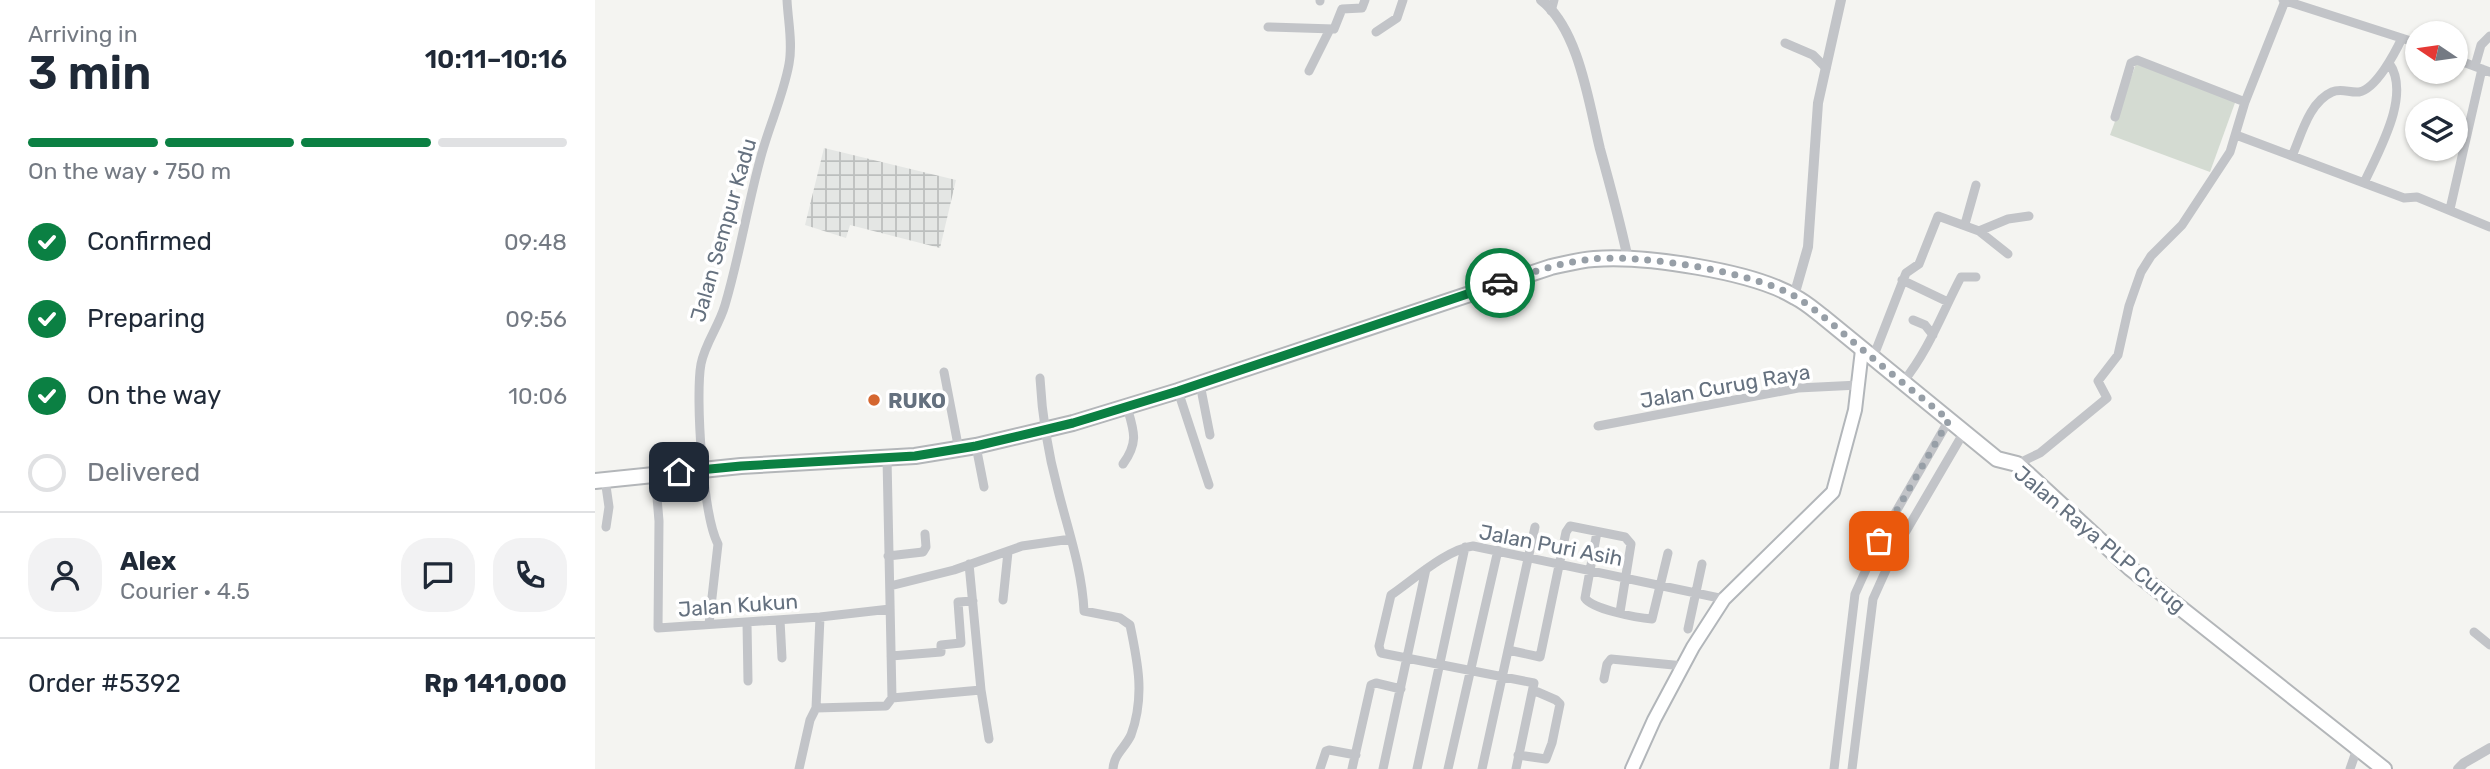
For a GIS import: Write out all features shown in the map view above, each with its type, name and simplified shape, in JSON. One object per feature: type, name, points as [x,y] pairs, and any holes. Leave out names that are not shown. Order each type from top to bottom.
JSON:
[{"type":"main road","name":"Jalan Raya PLP Curug","points":[[600,480],[741,466],[887,458],[976,446],[1127,407],[1551,267],[1594,259],[1627,259],[1715,271],[1756,281],[1794,296],[1822,316],[1997,459],[2017,464],[2130,568],[2384,769]]},
{"type":"main road","points":[[1632,769],[1654,719],[1701,633],[1724,599],[1830,498],[1838,480],[1866,352]]},
{"type":"street","name":"Jalan Sempur Kadu","points":[[709,624],[718,547],[703,471],[699,390],[701,365],[725,305],[760,157],[772,127],[789,63],[791,49],[787,0]]},
{"type":"street","points":[[1268,27],[1329,31],[1336,28],[1342,9],[1362,8],[1365,0]]},
{"type":"street","points":[[1376,32],[1397,18],[1403,0]]},
{"type":"street","points":[[1541,0],[1553,5],[1571,43],[1585,86],[1627,259]]},
{"type":"street","points":[[1794,296],[1810,235],[1818,103],[1840,0]]},
{"type":"street","points":[[2017,464],[2040,453],[2107,398],[2098,382],[2118,355],[2129,306],[2141,272],[2151,256],[2182,225],[2230,152],[2245,102],[2284,0],[2405,39]]},
{"type":"street","points":[[1309,71],[1329,31]]},
{"type":"street","points":[[2450,209],[2482,69],[2481,46],[2490,36]]},
{"type":"street","points":[[2293,156],[2310,116],[2326,96],[2336,91],[2360,92],[2369,88],[2389,62],[2402,38]]},
{"type":"street","points":[[1786,43],[1814,55],[1826,68]]},
{"type":"street","points":[[2115,117],[2131,63],[2137,60],[2245,102]]},
{"type":"street","points":[[2364,183],[2387,133],[2394,110],[2396,76],[2389,62]]},
{"type":"street","points":[[2236,135],[2404,198],[2417,197],[2490,227]]},
{"type":"street","points":[[1965,224],[1976,184]]},
{"type":"street","points":[[1866,352],[1875,350],[1902,280],[1906,273],[1919,264],[1938,216],[1979,231],[2008,254]]},
{"type":"street","points":[[1979,231],[2008,219],[2029,216]]},
{"type":"street","points":[[1903,382],[1918,363],[1961,277],[1976,277]]},
{"type":"street","points":[[1902,280],[1948,302]]},
{"type":"street","points":[[1913,320],[1925,325],[1933,335]]},
{"type":"street","points":[[944,372],[958,444],[956,449]]},
{"type":"street","points":[[1040,377],[1044,430],[1079,565],[1084,611],[1119,618],[1130,625],[1138,663],[1139,707],[1130,738],[1114,759],[1112,769]]},
{"type":"street","points":[[1200,384],[1210,435]]},
{"type":"street","name":"Jalan Curug Raya","points":[[1598,426],[1798,388],[1859,385]]},
{"type":"street","points":[[1178,391],[1209,485]]},
{"type":"street","points":[[1123,464],[1132,451],[1134,442],[1127,407]]},
{"type":"street","points":[[1834,769],[1855,594],[1879,541],[1949,420]]},
{"type":"street","points":[[1852,769],[1873,599],[1895,550],[1964,432]]},
{"type":"street","points":[[976,446],[984,487]]},
{"type":"street","points":[[815,708],[886,706],[892,698],[887,458]]},
{"type":"street","name":"Jalan Kukun","points":[[655,474],[659,521],[657,627],[747,623],[890,609]]},
{"type":"street","points":[[600,480],[609,508],[606,527]]},
{"type":"street","points":[[1508,650],[1540,657],[1567,528],[1570,526],[1629,540],[1631,544],[1620,612]]},
{"type":"street","points":[[1482,769],[1535,527]]},
{"type":"street","points":[[1597,532],[1584,594],[1585,601],[1620,612],[1652,619],[1668,553]]},
{"type":"street","points":[[888,556],[923,552],[926,547],[925,534]]},
{"type":"street","points":[[890,586],[1022,547],[1071,539]]},
{"type":"street","name":"Jalan Puri Asih","points":[[1534,686],[1381,653],[1379,651],[1386,610],[1391,595],[1426,569],[1465,547],[1473,546],[1724,599]]},
{"type":"street","points":[[1417,769],[1465,547]]},
{"type":"street","points":[[1448,769],[1498,551]]},
{"type":"street","points":[[1003,600],[1008,552]]},
{"type":"street","points":[[969,564],[981,690],[989,739]]},
{"type":"street","points":[[1688,629],[1702,564]]},
{"type":"street","points":[[1383,769],[1426,569]]},
{"type":"street","points":[[891,656],[941,652],[941,645],[961,643],[957,606],[958,603],[973,601]]},
{"type":"street","points":[[799,769],[815,708],[820,617]]},
{"type":"street","points":[[780,620],[782,658]]},
{"type":"street","points":[[747,623],[748,681]]},
{"type":"street","points":[[2474,632],[2490,645]]},
{"type":"street","points":[[1604,679],[1607,664],[1611,659],[1684,666]]},
{"type":"street","points":[[1352,769],[1371,685],[1376,683],[1401,689]]},
{"type":"street","points":[[1516,769],[1518,755],[1534,686],[1559,702],[1552,743],[1546,759],[1518,755]]},
{"type":"street","points":[[892,698],[981,690]]},
{"type":"street","points":[[1838,732],[1856,735]]},
{"type":"street","points":[[2458,769],[2464,762],[2490,748]]},
{"type":"street","points":[[2350,769],[2357,749]]},
{"type":"street","points":[[1320,769],[1326,751],[1356,755]]},
{"type":"shaded area","points":[[2136,64],[2236,100],[2210,172],[2110,135]]},
{"type":"shaded area","points":[[824,148],[956,180],[940,248],[850,225],[846,238],[805,225]]},
{"type":"way so far","points":[[1500,283],[1571,262],[1627,259],[1715,271],[1772,286],[1794,296],[1949,420],[1879,541]]},
{"type":"place","name":"RUKO","points":[[874,400]]},
{"type":"route","points":[[679,472],[915,456],[976,446],[1073,423],[1178,391],[1500,283]]}]
